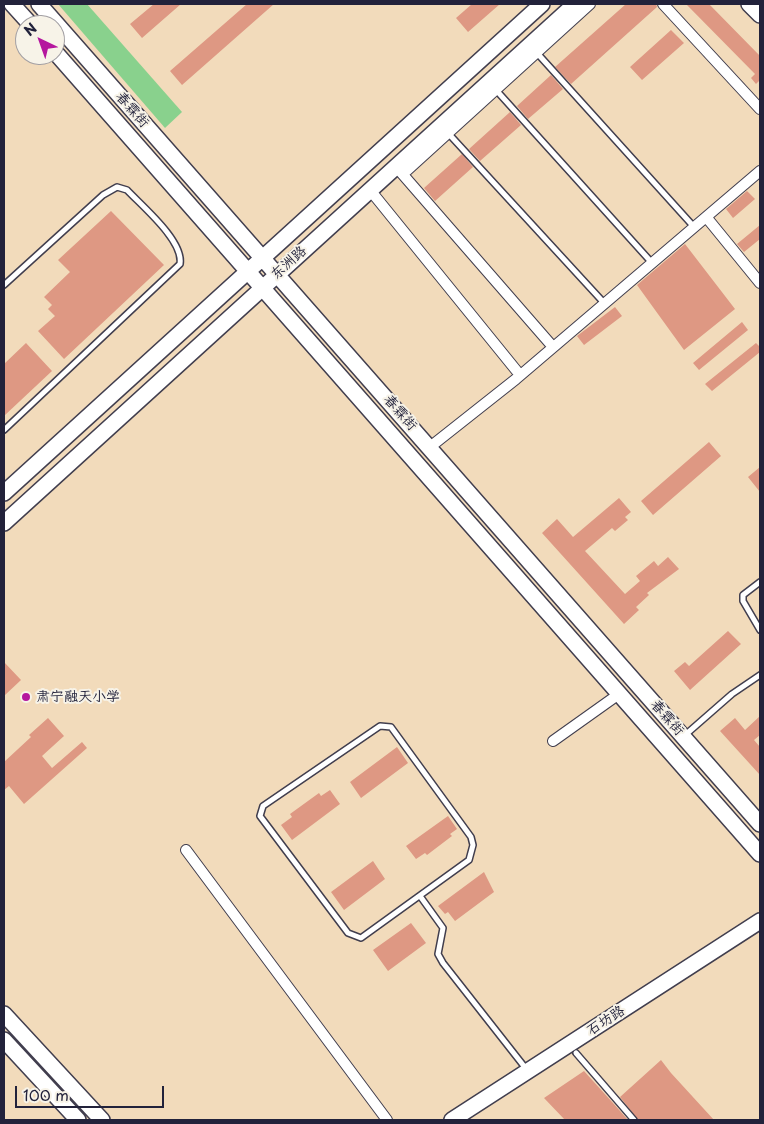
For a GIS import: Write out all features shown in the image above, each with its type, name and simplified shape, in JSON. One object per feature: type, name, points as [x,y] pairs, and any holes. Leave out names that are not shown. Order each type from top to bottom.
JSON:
[{"type":"street","points":[[12,4],[22,15]]},
{"type":"street","name":"春霖街","points":[[39,4],[760,824]]},
{"type":"street","name":"东洲路","points":[[4,493],[542,4]]},
{"type":"street","name":"东洲路","points":[[4,523],[370,190],[399,170],[575,4]]},
{"type":"street","points":[[553,347],[399,170],[448,133],[590,4]]},
{"type":"street","points":[[663,4],[760,109]]},
{"type":"street","points":[[749,4],[760,15]]},
{"type":"street","name":"春霖街","points":[[65,63],[760,854]]},
{"type":"street","points":[[430,447],[653,264],[760,171]]},
{"type":"street","points":[[370,190],[520,375]]},
{"type":"street","points":[[707,218],[760,283]]},
{"type":"street","points":[[553,741],[620,694]]},
{"type":"street","points":[[186,850],[387,1120]]},
{"type":"street","name":"石坊路","points":[[452,1120],[760,921]]},
{"type":"street","name":"石坊路","points":[[472,1120],[760,934]]},
{"type":"street","points":[[4,1014],[102,1120]]},
{"type":"street","points":[[4,1040],[78,1120]]},
{"type":"lane","points":[[536,52],[695,228]]},
{"type":"lane","points":[[496,89],[653,264]]},
{"type":"lane","points":[[448,133],[605,304]]},
{"type":"lane","points":[[4,285],[103,195],[117,187],[127,190],[171,236],[180,249],[182,257],[180,264],[4,430]]},
{"type":"lane","points":[[760,582],[743,595],[743,601],[760,630]]},
{"type":"lane","points":[[683,736],[732,694],[760,675]]},
{"type":"lane","points":[[380,726],[391,727],[471,837],[473,845],[470,860],[420,896],[366,937],[355,937],[348,933],[260,816],[260,810],[380,726]]},
{"type":"lane","points":[[420,896],[443,928],[438,954],[528,1072]]},
{"type":"lane","points":[[576,1053],[634,1120]]},
{"type":"green space","points":[[58,4],[87,4],[182,112],[165,128]]},
{"type":"building","points":[[154,4],[181,4],[142,38],[130,24]]},
{"type":"building","points":[[247,4],[274,4],[182,85],[170,71]]},
{"type":"building","points":[[472,4],[500,4],[468,32],[456,18]]},
{"type":"building","points":[[626,4],[656,4],[657,7],[571,84],[555,67]]},
{"type":"building","points":[[686,4],[709,4],[760,56],[760,80],[756,84],[751,78],[755,74]]},
{"type":"building","points":[[671,30],[684,43],[642,80],[630,67]]},
{"type":"building","points":[[551,75],[563,89],[528,119],[517,106]]},
{"type":"building","points":[[510,112],[521,125],[480,161],[469,149]]},
{"type":"building","points":[[462,154],[473,167],[435,201],[424,188]]},
{"type":"building","points":[[747,191],[755,199],[733,218],[726,209]]},
{"type":"building","points":[[111,211],[164,265],[64,359],[38,331],[55,316],[48,309],[52,305],[44,297],[70,272],[58,260]]},
{"type":"building","points":[[760,225],[760,239],[744,252],[737,244]]},
{"type":"building","points":[[685,244],[735,309],[684,350],[637,285]]},
{"type":"building","points":[[615,307],[622,316],[584,345],[577,336]]},
{"type":"building","points":[[742,322],[748,330],[699,370],[693,363]]},
{"type":"building","points":[[26,343],[52,371],[4,416],[4,364]]},
{"type":"building","points":[[756,343],[760,347],[760,352],[712,391],[705,384]]},
{"type":"building","points":[[709,442],[721,456],[653,515],[641,501]]},
{"type":"building","points":[[760,467],[760,492],[748,477]]},
{"type":"building","points":[[619,498],[631,512],[625,517],[628,520],[615,531],[612,528],[585,551],[625,594],[640,581],[636,576],[654,561],[658,566],[668,557],[679,569],[647,593],[649,595],[636,607],[639,610],[624,624],[542,533],[557,519],[573,537]]},
{"type":"building","points":[[728,631],[741,644],[690,690],[674,671],[685,662],[689,666]]},
{"type":"building","points":[[4,662],[21,680],[4,696]]},
{"type":"building","points":[[760,716],[760,735],[754,740],[760,747],[760,775],[720,731],[735,718],[745,730]]},
{"type":"building","points":[[48,718],[64,736],[42,756],[52,768],[82,742],[87,748],[24,804],[9,786],[4,790],[4,762]]},
{"type":"building","points":[[397,747],[408,763],[361,798],[350,782]]},
{"type":"building","points":[[330,790],[340,804],[292,840],[281,825],[292,817],[290,814],[319,793],[321,796]]},
{"type":"building","points":[[448,816],[457,829],[450,834],[452,836],[427,855],[425,853],[416,859],[406,846]]},
{"type":"building","points":[[373,861],[385,879],[344,910],[331,892]]},
{"type":"building","points":[[484,872],[494,892],[455,921],[448,912],[445,914],[438,906]]},
{"type":"building","points":[[411,923],[426,943],[388,971],[373,950]]},
{"type":"building","points":[[661,1060],[714,1120],[638,1120],[620,1097]]},
{"type":"building","points":[[584,1071],[628,1120],[565,1120],[544,1098]]},
{"type":"place","name":"肃宁融天小学","points":[[26,697]]}]
